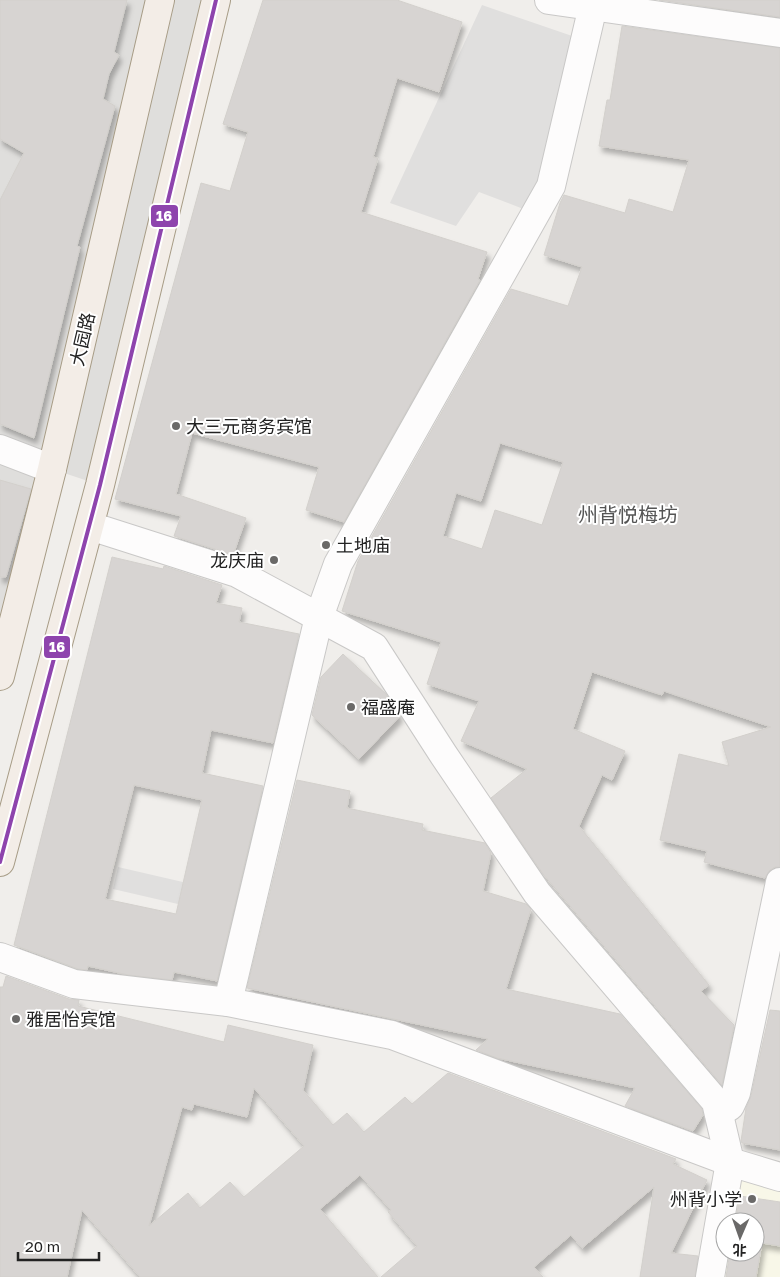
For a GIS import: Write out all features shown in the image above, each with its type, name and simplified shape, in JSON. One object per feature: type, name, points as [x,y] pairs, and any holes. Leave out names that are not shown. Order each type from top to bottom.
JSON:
[{"type":"main road","name":"大园路","points":[[0,676],[52,469],[160,0]]},
{"type":"main road","points":[[0,862],[90,526],[216,0]]},
{"type":"street","points":[[549,0],[780,33]]},
{"type":"street","points":[[228,1002],[319,617],[338,564],[551,186],[593,6]]},
{"type":"street","points":[[0,449],[52,469]]},
{"type":"street","points":[[90,526],[237,573],[374,647],[443,754],[537,893],[716,1102],[730,1162],[710,1277]]},
{"type":"street","points":[[719,1113],[730,1106],[736,1093],[780,882]]},
{"type":"street","points":[[0,957],[74,984],[228,1002],[392,1035],[730,1162],[780,1177]]},
{"type":"shaded area","points":[[0,0],[216,0],[100,485],[52,469],[0,676]]},
{"type":"shaded area","points":[[482,5],[578,38],[543,182],[526,210],[479,192],[456,226],[390,203]]},
{"type":"shaded area","points":[[118,867],[239,895],[234,917],[113,889]]},
{"type":"shaded area","name":"州背小学","points":[[730,1162],[780,1177],[780,1277],[710,1277],[715,1248],[715,1262],[765,1262],[765,1212],[721,1212]]},
{"type":"building","points":[[0,0],[127,0],[114,52],[119,55],[109,74],[103,99],[115,106],[77,246],[80,247],[34,438],[0,424],[0,200],[24,153],[0,139]]},
{"type":"building","points":[[263,0],[397,0],[462,22],[439,92],[397,78],[373,157],[378,158],[361,212],[487,252],[478,279],[480,280],[344,522],[306,510],[319,467],[192,433],[176,494],[246,518],[233,555],[174,536],[181,516],[115,499],[201,183],[230,191],[248,132],[223,124]]},
{"type":"building","points":[[659,0],[780,0],[780,17]]},
{"type":"building","points":[[622,26],[780,48],[780,867],[775,867],[769,871],[765,878],[704,862],[707,851],[660,840],[679,754],[729,766],[722,742],[771,727],[664,691],[662,695],[592,672],[573,729],[625,751],[612,780],[602,775],[579,826],[709,985],[701,991],[734,1025],[722,1085],[543,874],[491,798],[527,769],[461,741],[479,701],[427,684],[441,642],[342,611],[358,561],[511,289],[568,306],[582,267],[544,255],[564,195],[625,213],[629,199],[673,212],[689,160],[599,146],[607,100],[610,100]],"holes":[[[500,443],[563,462],[542,525],[495,510],[482,549],[443,536],[456,493],[481,501]]]},
{"type":"building","points":[[0,480],[31,489],[6,577],[0,577]]},
{"type":"building","points":[[112,557],[163,569],[164,566],[222,585],[216,603],[242,608],[239,622],[299,634],[273,743],[211,730],[202,773],[263,786],[217,981],[174,972],[172,980],[128,975],[88,966],[87,970],[78,969],[14,945]],"holes":[[[134,785],[202,800],[176,914],[105,899]]]},
{"type":"building","name":"福盛庵","points":[[343,654],[386,694],[400,716],[359,759],[312,715],[321,677]]},
{"type":"building","points":[[297,780],[350,791],[347,808],[423,824],[422,830],[485,843],[491,853],[483,891],[526,904],[531,909],[506,989],[620,1014],[702,1109],[703,1115],[693,1131],[625,1106],[635,1088],[497,1058],[476,1050],[488,1039],[247,988]]},
{"type":"building","points":[[6,976],[69,999],[79,1000],[78,1006],[224,1042],[228,1025],[313,1045],[303,1090],[333,1125],[347,1113],[364,1132],[405,1097],[412,1104],[448,1073],[676,1159],[673,1164],[707,1180],[671,1253],[698,1256],[695,1277],[640,1277],[654,1187],[582,1248],[571,1235],[534,1267],[543,1277],[381,1277],[417,1246],[388,1212],[391,1210],[360,1175],[320,1209],[378,1277],[140,1277],[82,1210],[67,1277],[0,1277],[0,987],[3,987]],"holes":[[[254,1088],[304,1146],[244,1197],[230,1182],[200,1208],[188,1193],[149,1226],[182,1107],[192,1110],[194,1104],[247,1117]]]},
{"type":"building","points":[[770,1010],[780,1011],[780,1150],[742,1143],[741,1141],[746,1108],[751,1096]]},
{"type":"building","points":[[740,1196],[780,1202],[780,1246],[765,1244],[765,1212],[737,1212]]},
{"type":"building","points":[[728,1262],[759,1262],[756,1277],[726,1277]]},
{"type":"transit line","name":"16","points":[[0,862],[100,485],[216,0]]},
{"type":"place","name":"大三元商务宾馆","points":[[176,426]]},
{"type":"place","name":"土地庙","points":[[326,545]]},
{"type":"place","name":"龙庆庙","points":[[274,560]]},
{"type":"place","name":"福盛庵","points":[[351,707]]},
{"type":"place","name":"雅居怡宾馆","points":[[16,1019]]},
{"type":"place","name":"州背小学","points":[[752,1199]]},
{"type":"district","name":"州背悦梅坊","points":[[628,514]]}]
